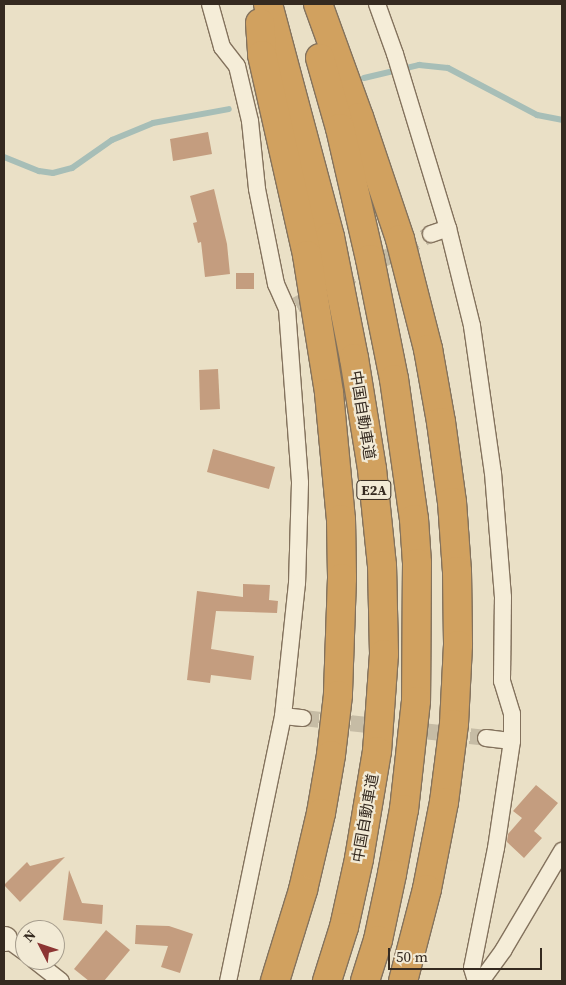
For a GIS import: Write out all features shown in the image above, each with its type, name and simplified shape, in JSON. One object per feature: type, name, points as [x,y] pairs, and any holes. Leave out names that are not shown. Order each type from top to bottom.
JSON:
[{"type":"highway","points":[[258,4],[262,55],[309,264],[329,393],[341,519],[342,635],[338,695],[321,814],[303,890],[275,981]]},
{"type":"highway","name":"中国自動車道","points":[[268,4],[330,237],[354,358],[366,432],[382,565],[384,654],[377,751],[359,859],[344,927],[327,981]]},
{"type":"highway","name":"E2A","points":[[305,4],[340,128],[370,259],[404,442],[417,564],[416,692],[405,800],[378,940],[365,981]]},
{"type":"highway","points":[[318,4],[400,239],[428,348],[452,502],[457,572],[454,724],[444,802],[427,889],[403,981]]},
{"type":"street","points":[[210,4],[222,47],[236,66],[250,121],[257,190],[276,284],[292,307],[300,483],[297,583],[283,716],[228,981]]},
{"type":"street","points":[[377,4],[395,54],[448,228],[472,326],[493,473],[504,597],[502,681],[512,714],[512,741],[496,848],[472,968],[476,981]]},
{"type":"street","points":[[431,234],[448,228]]},
{"type":"street","points":[[283,716],[303,718]]},
{"type":"street","points":[[486,738],[512,741]]},
{"type":"street","points":[[481,981],[504,949],[562,851]]},
{"type":"street","points":[[4,938],[15,945]]},
{"type":"street","points":[[47,970],[61,981]]},
{"type":"building","points":[[208,132],[212,154],[173,161],[170,139]]},
{"type":"building","points":[[214,189],[227,244],[230,274],[205,277],[201,242],[198,243],[193,223],[197,222],[190,196]]},
{"type":"building","points":[[236,273],[254,273],[254,289],[236,289]]},
{"type":"building","points":[[218,369],[220,409],[200,410],[199,370]]},
{"type":"building","points":[[213,449],[275,467],[269,489],[207,472]]},
{"type":"building","points":[[243,584],[270,585],[269,600],[278,601],[277,613],[216,611],[211,649],[254,656],[251,680],[211,675],[210,683],[187,680],[197,591],[243,597]]},
{"type":"building","points":[[536,785],[558,803],[534,831],[542,838],[524,858],[507,842],[508,834],[522,818],[513,811]]},
{"type":"building","points":[[65,857],[20,902],[4,885],[27,862],[30,866]]},
{"type":"building","points":[[69,870],[82,903],[103,905],[102,924],[63,920]]},
{"type":"building","points":[[136,925],[169,926],[193,934],[180,973],[161,967],[168,946],[135,944]]},
{"type":"building","points":[[106,930],[130,950],[104,981],[89,981],[74,969]]},
{"type":"waterway","points":[[364,78],[419,65],[448,68],[537,115],[562,120]]},
{"type":"waterway","points":[[4,157],[39,171],[53,173],[72,168],[112,140],[153,123],[229,109]]},
{"type":"tunnel","points":[[296,305],[431,234]]},
{"type":"tunnel","points":[[303,718],[486,738]]}]
